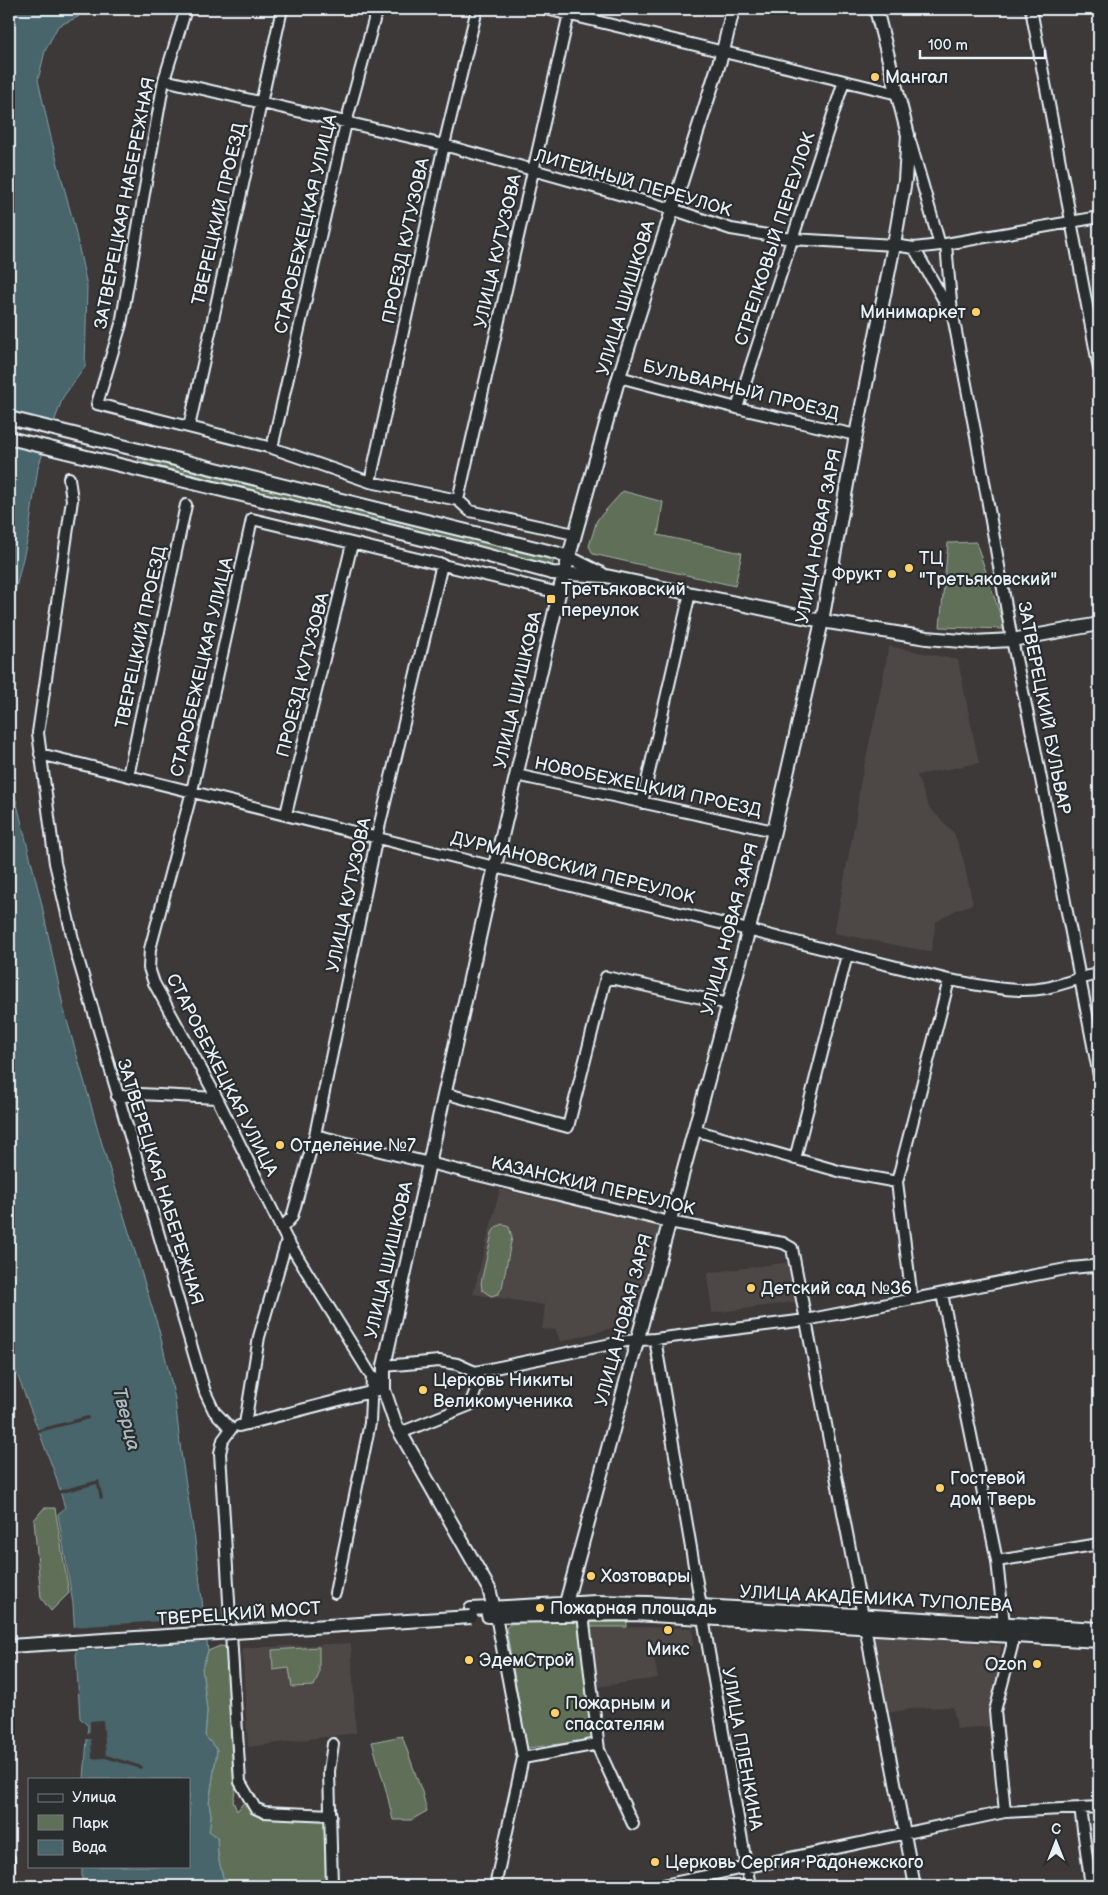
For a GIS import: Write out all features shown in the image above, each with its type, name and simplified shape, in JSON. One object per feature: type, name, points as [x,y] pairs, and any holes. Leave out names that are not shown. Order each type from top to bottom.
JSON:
[{"type":"main road","name":"УЛИЦА ШИШКОВА","points":[[380,1388],[494,866],[568,557],[619,377],[723,51],[733,9]]},
{"type":"main road","name":"ЗАТВЕРЕЦКИЙ БУЛЬВАР","points":[[876,9],[908,135],[905,180],[894,245]]},
{"type":"main road","name":"УЛИЦА НОВАЯ ЗАРЯ","points":[[564,1609],[729,1004],[774,831],[822,621],[856,435],[894,245]]},
{"type":"main road","points":[[9,418],[568,557],[606,576]]},
{"type":"main road","points":[[9,438],[459,548],[552,573],[606,576],[822,621],[944,640],[973,642],[1012,640],[1099,624]]},
{"type":"main road","points":[[380,1388],[400,1433],[490,1589],[495,1612]]},
{"type":"main road","points":[[583,1614],[586,1607],[592,1602]]},
{"type":"main road","name":"УЛИЦА АКАДЕМИКА ТУПОЛЕВА","points":[[471,1613],[564,1609],[592,1602],[702,1612],[864,1622],[1012,1636],[1099,1641]]},
{"type":"main road","name":"УЛИЦА АКАДЕМИКА ТУПОЛЕВА","points":[[564,1609],[583,1614],[702,1612]]},
{"type":"main road","name":"ТВЕРЕЦКИЙ МОСТ","points":[[9,1639],[471,1613]]},
{"type":"main road","name":"ТВЕРЕЦКИЙ МОСТ","points":[[9,1646],[471,1613]]},
{"type":"main road","name":"УЛИЦА АКАДЕМИКА ТУПОЛЕВА","points":[[864,1622],[877,1617],[1099,1629]]},
{"type":"street","name":"ЗАТВЕРЕЦКАЯ НАБЕРЕЖНАЯ","points":[[186,9],[164,80],[121,324],[96,404],[188,427]]},
{"type":"street","name":"ТВЕРЕЦКИЙ ПРОЕЗД","points":[[188,427],[282,9]]},
{"type":"street","name":"СТАРОБЕЖЕЦКАЯ УЛИЦА","points":[[272,448],[346,123],[377,9]]},
{"type":"street","name":"ПРОЕЗД КУТУЗОВА","points":[[370,482],[444,145],[477,9]]},
{"type":"street","points":[[546,9],[570,12],[898,94]]},
{"type":"street","points":[[1031,9],[1099,369]]},
{"type":"street","name":"УЛИЦА КУТУЗОВА","points":[[458,500],[532,170],[570,12]]},
{"type":"street","name":"ЛИТЕЙНЫЙ ПЕРЕУЛОК","points":[[164,80],[444,145],[672,209],[731,229],[792,239],[894,245],[914,248],[943,245],[1099,217]]},
{"type":"street","name":"СТРЕЛКОВЫЙ ПЕРЕУЛОК","points":[[737,408],[844,81]]},
{"type":"street","name":"ЗАТВЕРЕЦКИЙ БУЛЬВАР","points":[[908,135],[943,245],[953,316],[1012,640],[1099,1076]]},
{"type":"street","name":"ЗАТВЕРЕЦКИЙ БУЛЬВАР","points":[[914,248],[953,316]]},
{"type":"street","name":"БУЛЬВАРНЫЙ ПРОЕЗД","points":[[619,377],[737,408],[856,435]]},
{"type":"street","points":[[188,427],[272,448],[370,482],[458,500],[470,511],[574,534]]},
{"type":"street","name":"ЗАТВЕРЕЦКАЯ НАБЕРЕЖНАЯ","points":[[68,478],[72,500],[38,733],[57,872],[76,952],[117,1097],[205,1392],[214,1411],[231,1429]]},
{"type":"street","name":"ТВЕРЕЦКИЙ ПРОЕЗД","points":[[128,776],[186,505]]},
{"type":"street","name":"СТАРОБЕЖЕЦКАЯ УЛИЦА","points":[[352,544],[252,519],[192,791],[152,941],[149,968],[159,994],[217,1098],[287,1240],[380,1388]]},
{"type":"street","name":"ПРОЕЗД КУТУЗОВА","points":[[286,814],[352,544]]},
{"type":"street","points":[[352,544],[559,593]]},
{"type":"street","name":"УЛИЦА КУТУЗОВА","points":[[281,1229],[292,1216],[315,1135],[377,836],[442,564]]},
{"type":"street","points":[[642,802],[690,593]]},
{"type":"street","name":"ДУРМАНОВСКИЙ ПЕРЕУЛОК","points":[[40,754],[377,836],[950,980],[994,988],[1031,989],[1046,988],[1080,977],[1099,974]]},
{"type":"street","name":"НОВОБЕЖЕЦКИЙ ПРОЕЗД","points":[[516,776],[774,831]]},
{"type":"street","points":[[795,1159],[847,955]]},
{"type":"street","points":[[444,1093],[568,1126],[606,977],[729,1004]]},
{"type":"street","points":[[912,1299],[897,1182],[950,980]]},
{"type":"street","points":[[117,1097],[140,1094],[217,1098]]},
{"type":"street","points":[[694,1130],[842,1172],[897,1182]]},
{"type":"street","name":"КАЗАНСКИЙ ПЕРЕУЛОК","points":[[315,1135],[669,1222],[783,1243],[792,1248],[806,1320]]},
{"type":"street","points":[[245,1424],[259,1337],[287,1240]]},
{"type":"street","points":[[384,1366],[439,1361],[457,1364],[475,1372],[637,1340],[806,1320],[1071,1268],[1093,1266],[1099,1269]]},
{"type":"street","points":[[942,1294],[997,1561],[1004,1624]]},
{"type":"street","points":[[806,1320],[915,1886]]},
{"type":"street","name":"УЛИЦА ПЛЕНКИНА","points":[[656,1339],[750,1886]]},
{"type":"street","points":[[400,1433],[470,1405],[478,1384],[475,1372]]},
{"type":"street","points":[[330,1815],[264,1812],[255,1808],[240,1782],[220,1453],[223,1440],[231,1429],[380,1388]]},
{"type":"street","name":"УЛИЦА ШИШКОВА","points":[[334,1593],[370,1424],[380,1388]]},
{"type":"street","points":[[997,1561],[1099,1544]]},
{"type":"street","points":[[495,1612],[523,1758],[495,1886]]},
{"type":"street","points":[[583,1614],[598,1744],[633,1824]]},
{"type":"street","points":[[1006,1812],[995,1711],[1012,1646],[1012,1636]]},
{"type":"street","points":[[332,1886],[329,1771],[334,1744]]},
{"type":"street","points":[[523,1758],[598,1744]]},
{"type":"street","points":[[659,1886],[1006,1812],[1099,1807]]},
{"type":"street","points":[[1080,1808],[1091,1886]]},
{"type":"shaded area","points":[[889,646],[958,660],[979,763],[917,775],[929,807],[954,833],[963,858],[973,904],[954,911],[936,922],[931,952],[834,933],[856,816],[860,784]]},
{"type":"shaded area","points":[[500,1189],[661,1226],[632,1323],[560,1342],[556,1330],[542,1329],[545,1305],[473,1294]]},
{"type":"shaded area","name":"Детский сад №36","points":[[790,1262],[795,1302],[712,1313],[707,1273]]},
{"type":"shaded area","points":[[588,1628],[693,1628],[693,1646],[652,1646],[658,1678],[597,1687]]},
{"type":"shaded area","points":[[877,1635],[1001,1645],[993,1726],[957,1729],[953,1707],[918,1708],[887,1713],[872,1639]]},
{"type":"shaded area","points":[[351,1643],[356,1733],[248,1747],[242,1648]]},
{"type":"green space","points":[[140,455],[554,558],[552,567],[138,461]]},
{"type":"green space","points":[[623,491],[663,502],[658,535],[742,553],[735,586],[593,554],[589,546],[597,520]]},
{"type":"green space","points":[[976,542],[1005,629],[940,627],[948,543]]},
{"type":"green space","points":[[502,1224],[509,1227],[512,1237],[502,1288],[498,1294],[491,1296],[482,1290],[481,1283],[492,1233],[496,1227]]},
{"type":"green space","points":[[44,1508],[55,1508],[69,1593],[51,1611],[41,1598],[34,1520]]},
{"type":"green space","points":[[537,1621],[578,1621],[593,1740],[527,1748],[506,1628],[510,1624]]},
{"type":"green space","points":[[587,1622],[627,1622],[627,1627],[588,1627]]},
{"type":"green space","points":[[220,1646],[228,1647],[237,1782],[233,1801],[237,1811],[244,1802],[249,1801],[253,1810],[326,1816],[328,1886],[225,1886],[218,1857],[217,1837],[209,1831],[211,1816],[209,1803],[217,1750],[205,1736],[207,1711],[202,1668],[208,1651]]},
{"type":"green space","points":[[319,1647],[319,1674],[314,1686],[292,1687],[289,1668],[273,1670],[272,1650]]},
{"type":"green space","points":[[402,1736],[427,1811],[411,1820],[393,1820],[372,1742]]},
{"type":"water","points":[[14,9],[85,9],[78,17],[58,26],[45,51],[38,80],[87,286],[85,367],[63,397],[38,467],[28,537],[9,617],[9,12]]},
{"type":"water","points":[[9,617],[10,709],[9,726]]},
{"type":"water","name":"Тверца","points":[[9,772],[41,901],[64,1010],[102,1144],[159,1330],[175,1399],[208,1651],[202,1668],[207,1711],[205,1736],[217,1750],[209,1803],[211,1816],[209,1831],[217,1837],[218,1857],[225,1886],[82,1886],[82,1868],[190,1868],[190,1778],[84,1778],[88,1726],[80,1718],[73,1604],[58,1514],[65,1508],[55,1474],[9,1353]]},
{"type":"pier","points":[[9,412],[56,424],[45,455],[9,446]]},
{"type":"pier","points":[[88,1416],[89,1419],[36,1433],[35,1430]]},
{"type":"pier","points":[[99,1480],[103,1499],[100,1499],[97,1484],[59,1494],[61,1505],[57,1491]]},
{"type":"pier","points":[[206,1618],[208,1642],[73,1651],[72,1627]]},
{"type":"pier","points":[[103,1720],[106,1755],[142,1766],[141,1769],[105,1758],[92,1759],[91,1739],[85,1739],[85,1733],[90,1732],[90,1721]]},
{"type":"place","name":"Мангал","points":[[875,77]]},
{"type":"place","name":"Минимаркет","points":[[976,312]]},
{"type":"place","name":"ТЦ \"Третьяковский\"","points":[[909,568]]},
{"type":"place","name":"Фрукт","points":[[892,574]]},
{"type":"place","name":"Третьяковский переулок","points":[[551,599]]},
{"type":"place","name":"Отделение №7","points":[[280,1145]]},
{"type":"place","name":"Детский сад №36","points":[[751,1288]]},
{"type":"place","name":"Церковь Никиты Великомученика","points":[[423,1390]]},
{"type":"place","name":"Гостевой дом Тверь","points":[[940,1488]]},
{"type":"place","name":"Хозтовары","points":[[591,1576]]},
{"type":"place","name":"Пожарная площадь","points":[[540,1608]]},
{"type":"place","name":"Микс","points":[[668,1630]]},
{"type":"place","name":"ЭдемСтрой","points":[[469,1660]]},
{"type":"place","name":"Ozon","points":[[1037,1664]]},
{"type":"place","name":"Пожарным и спасателям","points":[[555,1713]]},
{"type":"place","name":"Церковь Сергия Радонежского","points":[[655,1862]]}]
